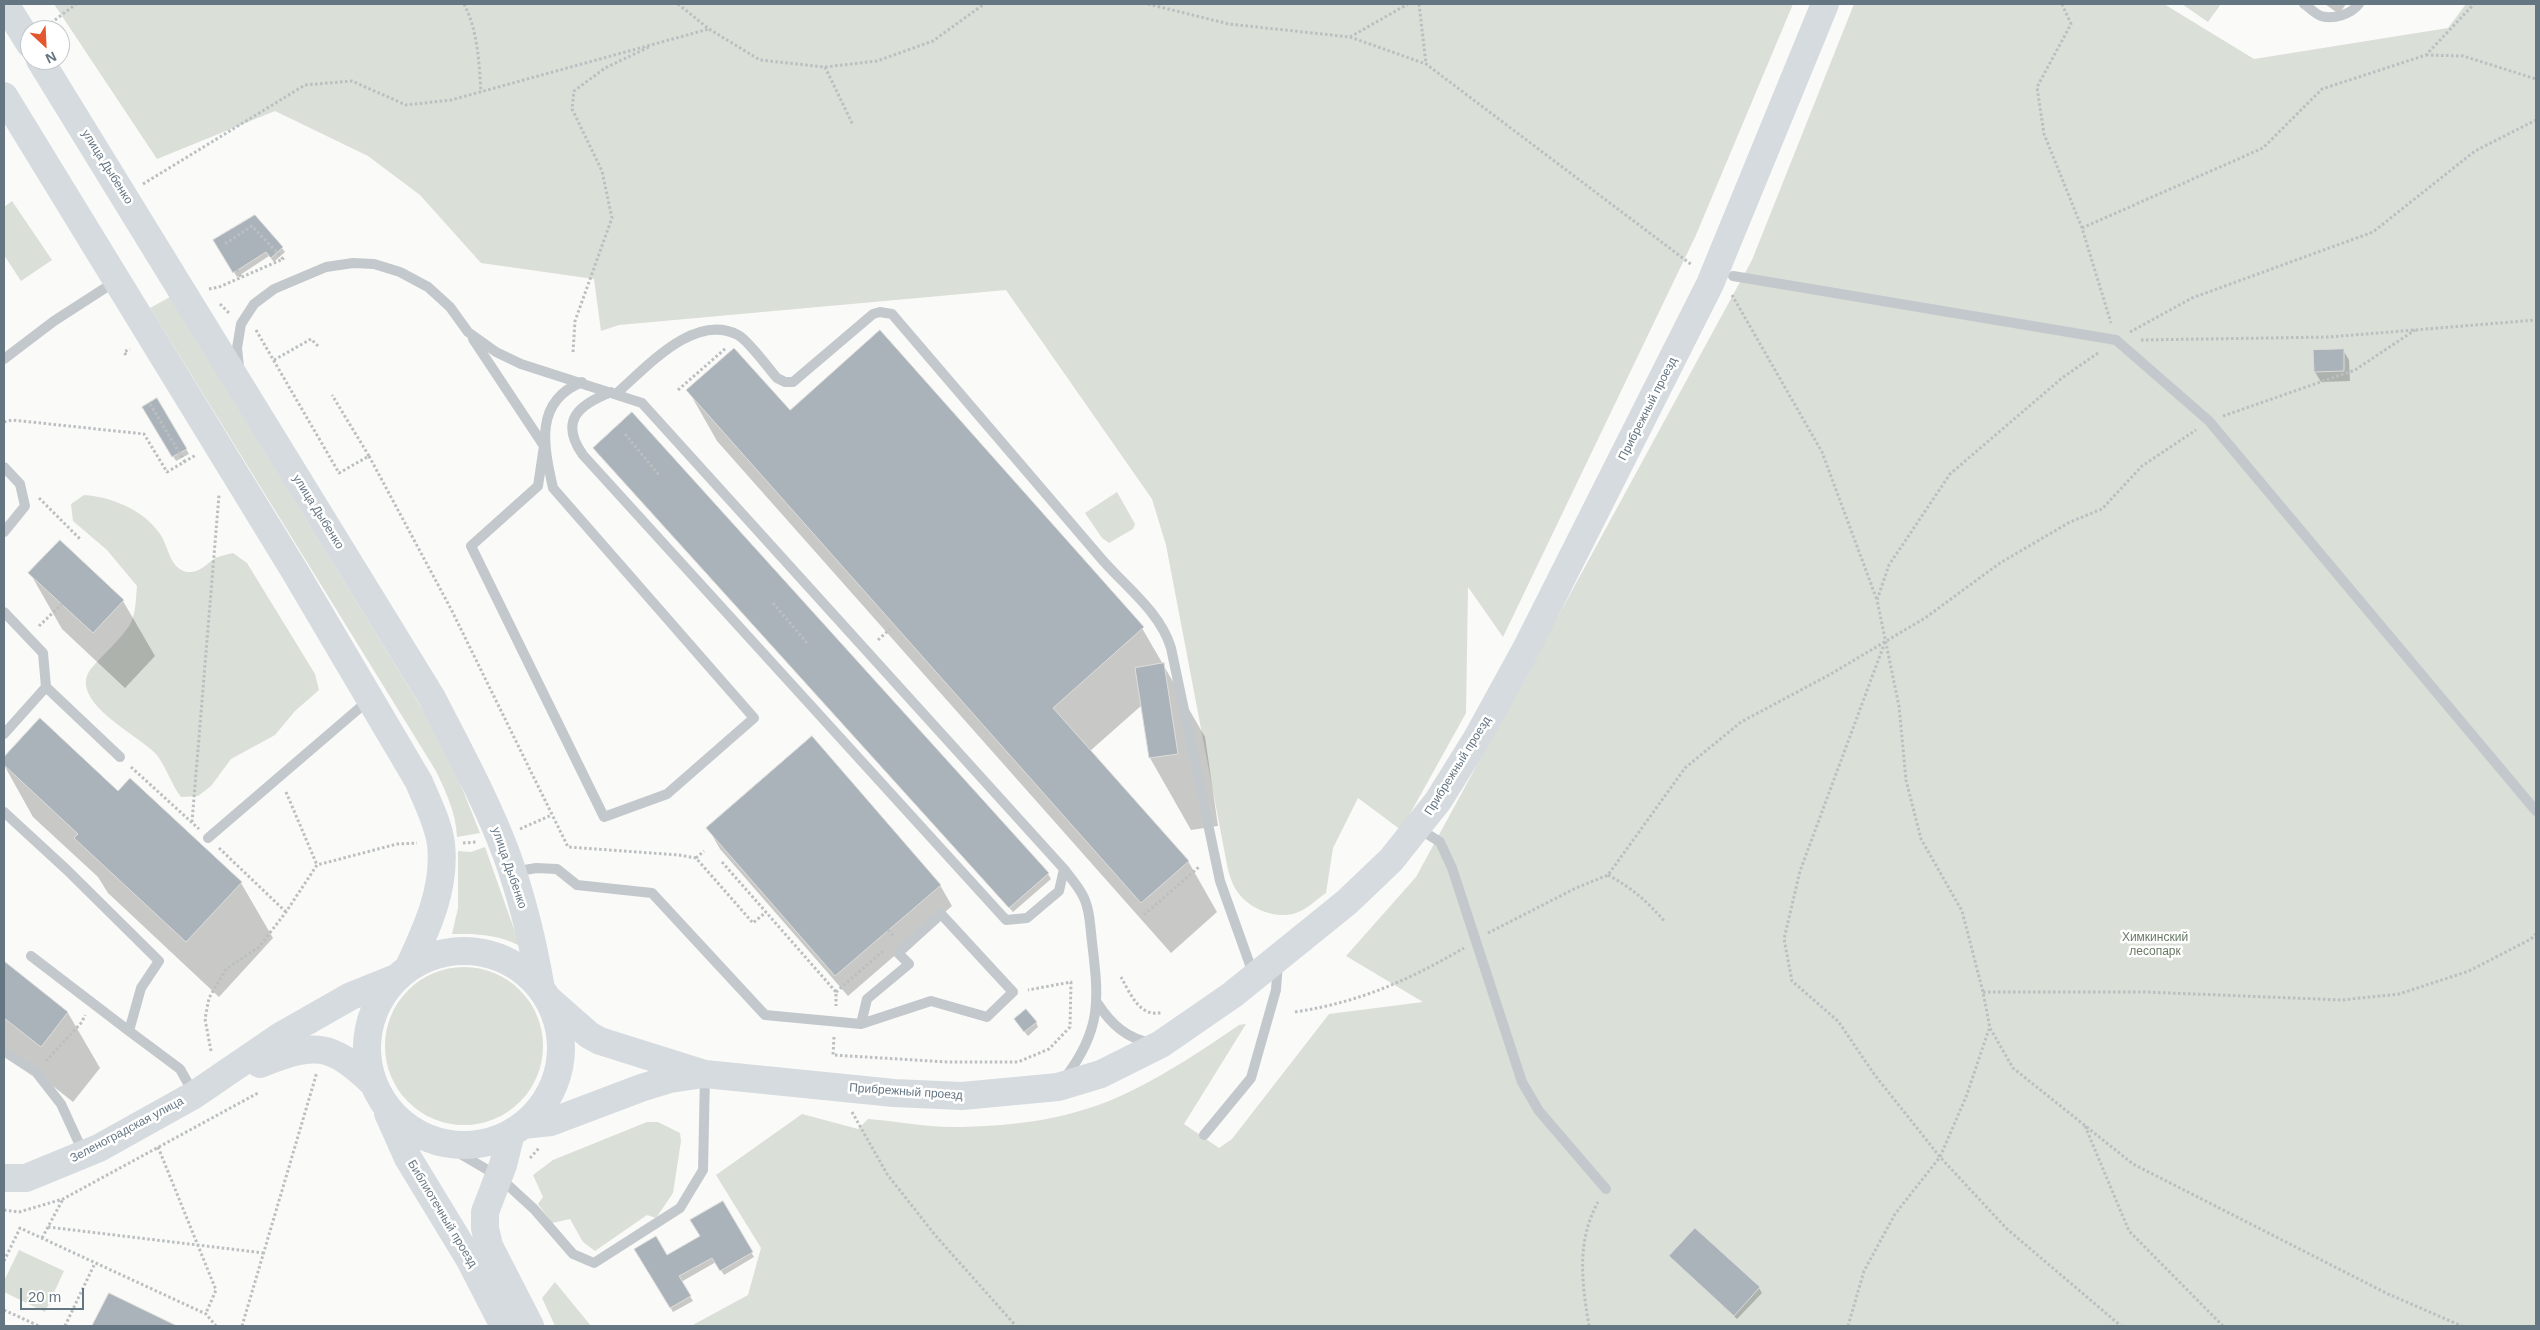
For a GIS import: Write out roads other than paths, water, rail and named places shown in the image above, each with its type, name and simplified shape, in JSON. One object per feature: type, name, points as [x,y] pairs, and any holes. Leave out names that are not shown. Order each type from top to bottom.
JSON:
[{"type":"main road","points":[[5,4],[20,28]]},
{"type":"main road","name":"Прибрежный проезд","points":[[402,973],[429,957],[454,951],[478,952],[502,959],[524,971],[544,994],[589,1035],[600,1041],[705,1074],[931,1096],[996,1094],[1058,1087],[1101,1074],[1161,1044],[1279,959],[1346,902],[1390,860],[1418,828],[1438,801],[1476,740],[1526,649],[1710,284],[1825,4]]},
{"type":"main road","name":"улица Дыбенко","points":[[46,70],[432,698],[499,836],[532,938],[544,994]]},
{"type":"main road","points":[[4,96],[118,280],[371,698],[418,782],[434,817],[441,843],[441,870],[436,904],[402,973],[379,1000],[369,1027],[367,1056],[378,1092]]},
{"type":"main road","name":"Зеленоградская улица","points":[[4,1178],[26,1178],[84,1155],[150,1121],[194,1095],[279,1037],[351,996],[402,973]]},
{"type":"main road","points":[[517,1129],[538,1111],[549,1094],[557,1076],[561,1056],[560,1036],[556,1017],[544,994]]},
{"type":"main road","name":"Зеленоградская улица","points":[[219,1079],[290,1052],[312,1049],[338,1055],[354,1065],[404,1124],[418,1133],[440,1142],[464,1145],[480,1143],[517,1129]]},
{"type":"main road","name":"Прибрежный проезд","points":[[517,1129],[551,1122],[660,1082],[705,1074]]},
{"type":"main road","name":"Библиотечный проезд","points":[[378,1092],[408,1158],[470,1260],[504,1326]]},
{"type":"main road","name":"Библиотечный проезд","points":[[517,1129],[486,1212],[489,1246],[530,1326]]},
{"type":"lane","points":[[2304,4],[2321,16],[2340,17],[2355,10],[2359,4]]},
{"type":"lane","points":[[241,386],[237,348],[241,324],[254,304],[274,289],[326,266],[353,263],[374,264],[400,272],[428,287],[450,307],[544,446],[553,488],[754,718],[667,794],[604,817],[471,546],[538,486],[544,446],[545,426],[551,408],[570,387],[582,382]]},
{"type":"lane","points":[[1733,276],[2116,340],[2209,421],[2536,811]]},
{"type":"lane","points":[[4,359],[54,321],[118,280]]},
{"type":"lane","points":[[1064,869],[1059,891],[1027,918],[1006,920],[583,456],[572,435],[572,421],[578,409],[613,393],[681,339],[708,331],[739,336],[777,378],[785,382],[793,382],[873,314],[880,312],[892,314],[1106,566],[1162,626],[1171,648],[1223,890],[1254,977]]},
{"type":"lane","points":[[468,332],[496,352],[521,364],[582,382],[642,403],[1064,869],[1082,894],[1088,911],[1098,1004],[1090,1035],[1076,1064],[1058,1087]]},
{"type":"lane","points":[[4,467],[20,484],[25,506],[4,532]]},
{"type":"lane","points":[[4,612],[43,653],[46,687],[120,757]]},
{"type":"lane","points":[[4,734],[46,687]]},
{"type":"lane","points":[[208,838],[371,698]]},
{"type":"lane","points":[[4,812],[67,870],[158,961],[141,988],[129,1031]]},
{"type":"lane","points":[[1418,828],[1440,842],[1452,868],[1522,1082],[1539,1112],[1606,1189]]},
{"type":"lane","points":[[512,872],[536,868],[557,869],[578,885],[652,893],[765,1015],[861,1024],[931,1001],[987,1017],[1014,992],[941,914],[898,953],[910,964],[867,999],[861,1024]]},
{"type":"lane","points":[[31,956],[180,1070],[194,1095]]},
{"type":"lane","points":[[1204,1135],[1251,1078],[1276,990],[1279,959]]},
{"type":"lane","points":[[1098,1004],[1108,1020],[1118,1029],[1145,1042],[1161,1044]]},
{"type":"lane","points":[[4,1052],[36,1072],[61,1104],[84,1155]]},
{"type":"lane","points":[[440,1142],[498,1176],[527,1203],[573,1254],[594,1262],[680,1208],[703,1170],[705,1074]]},
{"type":"park label","name":"Химкинский лесопарк","points":[[2155,945]]}]
